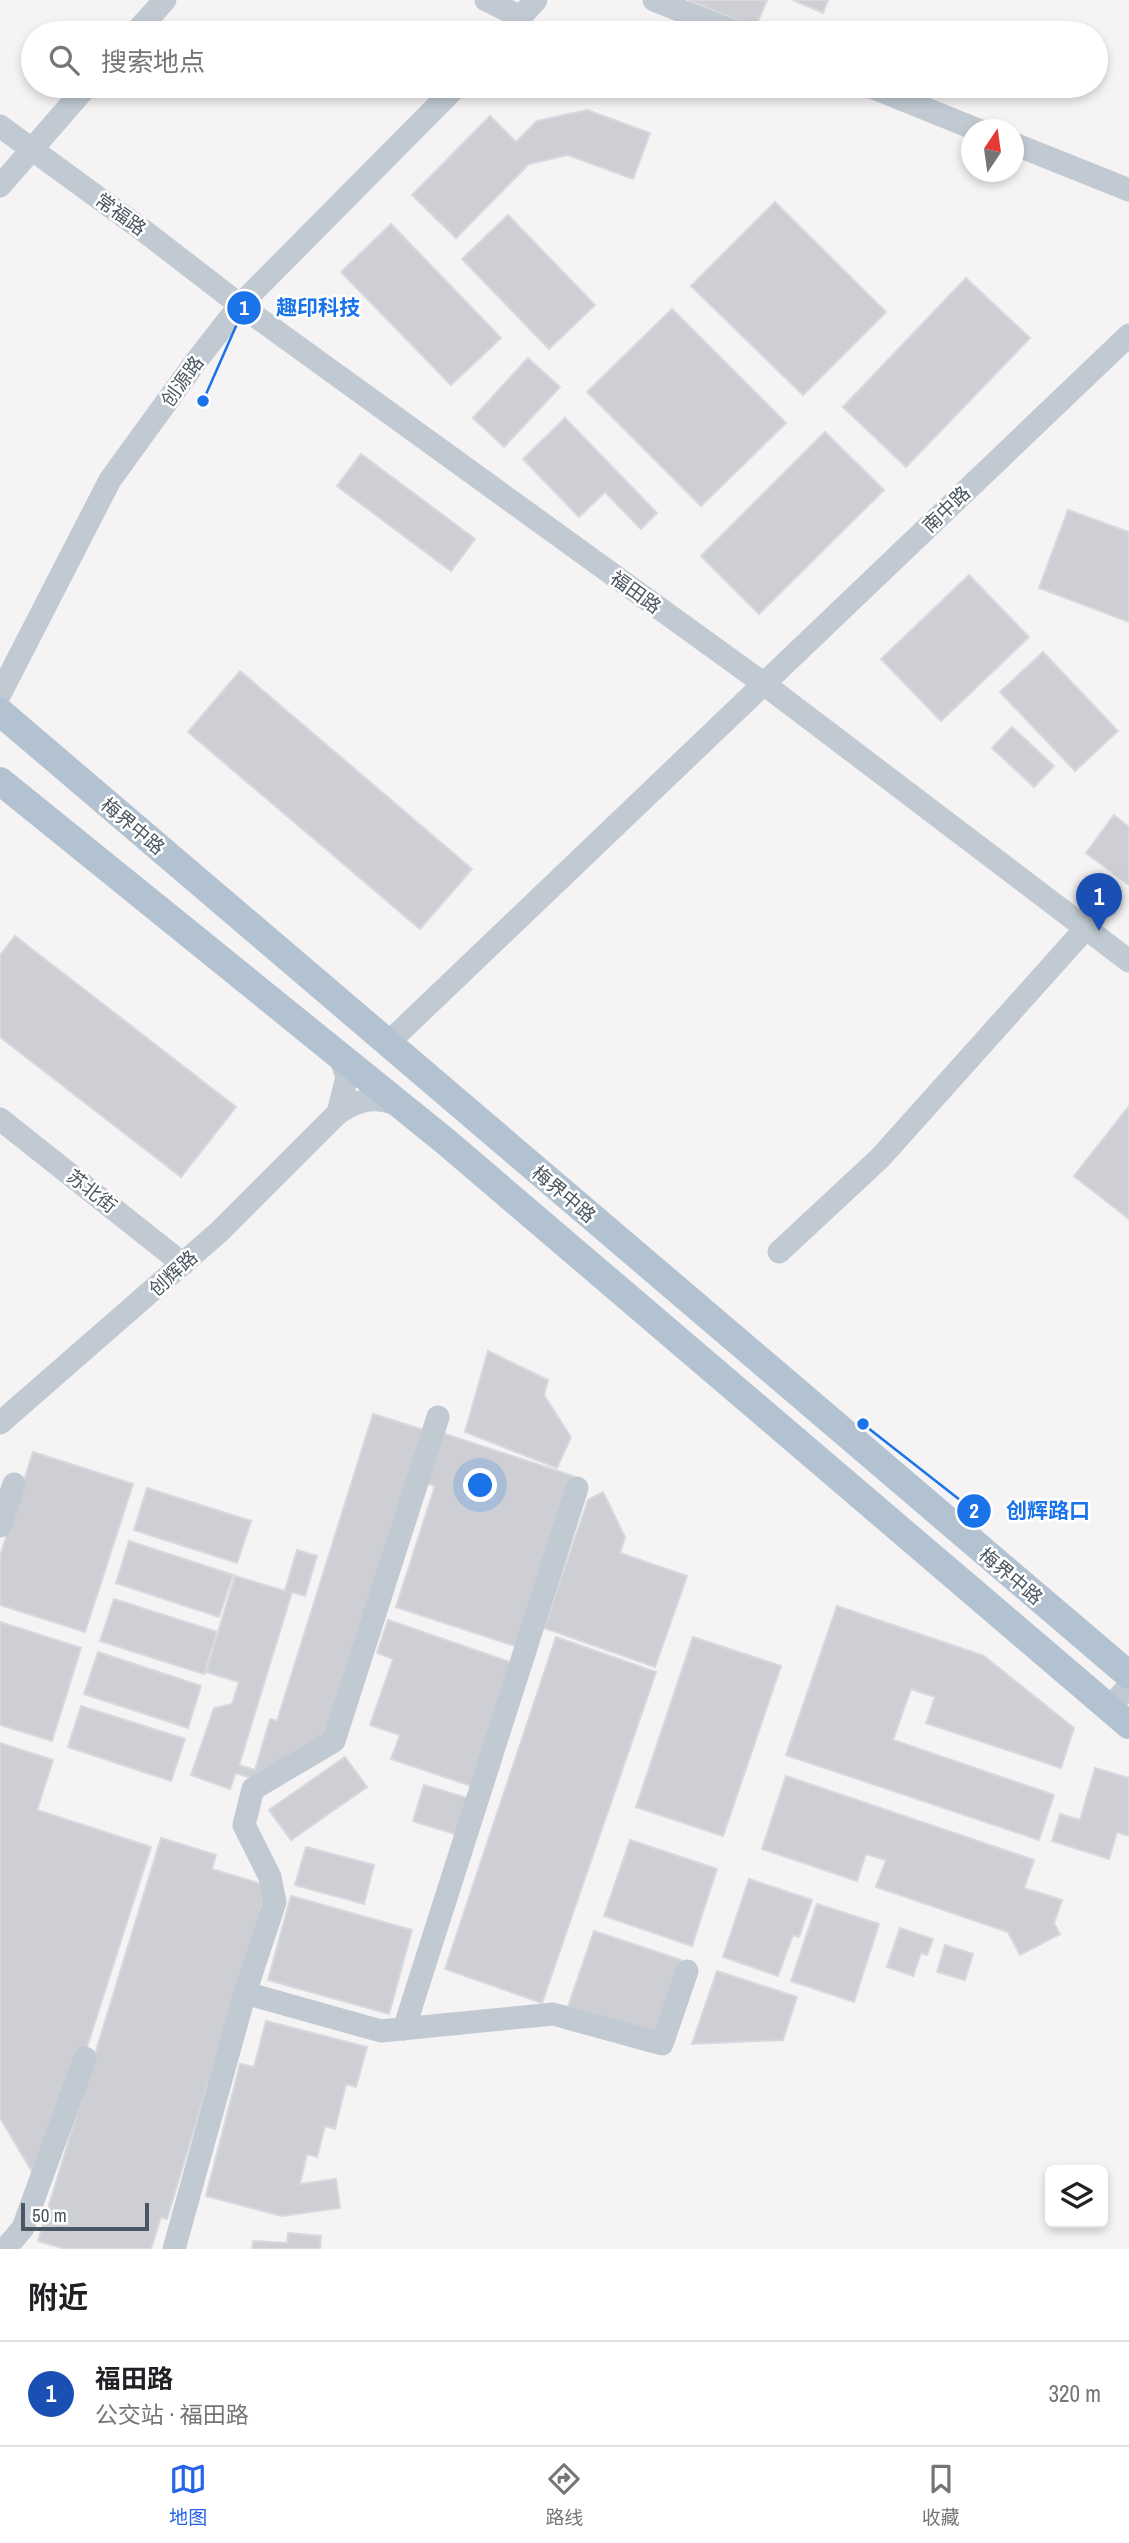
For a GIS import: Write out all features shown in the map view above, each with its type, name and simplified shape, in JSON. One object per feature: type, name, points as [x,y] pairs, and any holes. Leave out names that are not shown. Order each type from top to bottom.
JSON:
[{"type":"main road","name":"梅界中路","points":[[0,712],[1129,1675]]},
{"type":"main road","name":"梅界中路","points":[[0,781],[401,1105],[1119,1717]]},
{"type":"street","points":[[146,21],[165,0]]},
{"type":"street","points":[[486,0],[521,17]]},
{"type":"street","points":[[654,0],[707,21]]},
{"type":"street","points":[[0,186],[30,148],[77,98]]},
{"type":"street","name":"创源路","points":[[0,694],[110,480],[240,305],[445,98]]},
{"type":"street","points":[[899,98],[961,123]]},
{"type":"street","name":"常福路","points":[[0,126],[240,305]]},
{"type":"street","points":[[1024,148],[1129,190]]},
{"type":"street","name":"福田路","points":[[240,305],[764,684],[1129,961]]},
{"type":"street","name":"南中路","points":[[388,1043],[1129,335]]},
{"type":"street","points":[[779,1252],[880,1158],[1086,928]]},
{"type":"street","points":[[338,1113],[347,1077],[340,1056]]},
{"type":"street","points":[[338,1113],[366,1098],[382,1098],[401,1105]]},
{"type":"street","name":"创辉路","points":[[0,1423],[183,1264],[338,1113]]},
{"type":"street","name":"苏北街","points":[[0,1119],[183,1264]]},
{"type":"street","points":[[174,2249],[245,1993],[275,1902],[270,1877],[244,1825],[253,1790],[334,1741],[438,1417]]},
{"type":"street","points":[[0,1526],[14,1484]]},
{"type":"street","points":[[404,2029],[576,1488]]},
{"type":"street","points":[[1119,1717],[1129,1686]]},
{"type":"street","points":[[245,1993],[381,2031],[553,2014],[662,2044],[687,1971]]},
{"type":"street","points":[[5,2249],[23,2228],[85,2058]]},
{"type":"building","points":[[688,0],[767,0],[758,21],[738,21]]},
{"type":"building","points":[[793,0],[828,0],[823,13]]},
{"type":"building","points":[[587,110],[650,133],[633,179],[568,155],[529,164],[456,238],[412,195],[490,116],[516,142],[537,121]]},
{"type":"building","points":[[775,202],[886,312],[803,395],[691,286]]},
{"type":"building","points":[[508,215],[595,305],[549,349],[462,259]]},
{"type":"building","points":[[391,224],[501,338],[451,385],[341,272]]},
{"type":"building","points":[[966,278],[1030,338],[906,467],[843,407]]},
{"type":"building","points":[[672,309],[786,423],[701,506],[587,392]]},
{"type":"building","points":[[528,358],[560,387],[504,447],[473,418]]},
{"type":"building","points":[[565,418],[657,513],[641,529],[605,492],[579,517],[523,459]]},
{"type":"building","points":[[825,432],[884,490],[759,614],[701,556]]},
{"type":"building","points":[[361,454],[475,539],[451,571],[337,486]]},
{"type":"building","points":[[1068,510],[1129,532],[1129,622],[1039,588]]},
{"type":"building","points":[[969,575],[1029,637],[941,721],[881,659]]},
{"type":"building","points":[[1043,652],[1118,731],[1075,771],[1000,692]]},
{"type":"building","points":[[240,671],[472,869],[420,929],[188,732]]},
{"type":"building","points":[[1012,727],[1054,766],[1034,787],[992,748]]},
{"type":"building","points":[[1114,815],[1129,827],[1129,885],[1086,853]]},
{"type":"building","points":[[15,936],[236,1107],[181,1177],[0,1037],[0,955]]},
{"type":"building","points":[[1129,1106],[1129,1219],[1074,1176]]},
{"type":"building","points":[[488,1351],[548,1380],[544,1395],[571,1437],[557,1468],[465,1432]]},
{"type":"building","points":[[373,1414],[427,1431],[331,1738],[257,1780],[236,1773],[230,1789],[191,1775],[214,1708],[232,1704],[239,1682],[206,1672],[235,1576],[285,1591],[297,1550],[317,1556],[305,1596],[292,1592],[239,1765],[255,1770],[270,1719],[277,1721]]},
{"type":"building","points":[[436,1431],[573,1476],[518,1647],[396,1607],[435,1486],[420,1481]]},
{"type":"building","points":[[33,1452],[133,1484],[85,1632],[0,1605],[0,1556]]},
{"type":"building","points":[[147,1488],[251,1521],[237,1563],[134,1530]]},
{"type":"building","points":[[603,1492],[625,1537],[620,1553],[687,1576],[655,1667],[544,1628],[588,1500]]},
{"type":"building","points":[[129,1541],[233,1575],[219,1617],[116,1583]]},
{"type":"building","points":[[114,1599],[217,1632],[204,1674],[100,1641]]},
{"type":"building","points":[[837,1606],[984,1656],[1074,1728],[1061,1768],[926,1723],[935,1697],[911,1689],[893,1740],[1054,1795],[1039,1840],[786,1755]]},
{"type":"building","points":[[388,1620],[513,1663],[471,1786],[391,1759],[400,1735],[370,1725],[393,1659],[377,1653]]},
{"type":"building","points":[[0,1622],[81,1648],[52,1741],[0,1725]]},
{"type":"building","points":[[556,1637],[656,1672],[542,2003],[445,1969]]},
{"type":"building","points":[[693,1637],[781,1666],[723,1836],[636,1807]]},
{"type":"building","points":[[98,1652],[201,1686],[188,1728],[84,1694]]},
{"type":"building","points":[[81,1706],[185,1739],[171,1781],[68,1747]]},
{"type":"building","points":[[0,1743],[53,1760],[37,1810],[151,1847],[42,2188],[0,2118]]},
{"type":"building","points":[[345,1757],[367,1787],[291,1840],[269,1810]]},
{"type":"building","points":[[1095,1768],[1129,1778],[1129,1836],[1117,1832],[1109,1859],[1052,1841],[1060,1814],[1080,1820]]},
{"type":"building","points":[[786,1776],[1034,1860],[1024,1888],[1062,1900],[1054,1923],[1060,1934],[1020,1955],[1008,1932],[876,1887],[886,1860],[866,1854],[857,1881],[762,1849]]},
{"type":"building","points":[[424,1785],[470,1799],[458,1835],[413,1821]]},
{"type":"building","points":[[161,1838],[216,1855],[212,1869],[268,1886],[167,2219],[161,2217],[151,2249],[66,2249],[38,2241]]},
{"type":"building","points":[[630,1840],[717,1869],[692,1946],[604,1916]]},
{"type":"building","points":[[306,1847],[374,1865],[364,1904],[295,1885]]},
{"type":"building","points":[[749,1879],[812,1900],[799,1937],[793,1935],[778,1976],[723,1957]]},
{"type":"building","points":[[291,1896],[412,1930],[389,2014],[268,1980]]},
{"type":"building","points":[[817,1904],[879,1924],[854,2002],[791,1981]]},
{"type":"building","points":[[900,1928],[933,1939],[927,1955],[921,1953],[913,1976],[887,1967]]},
{"type":"building","points":[[594,1931],[681,1960],[655,2037],[568,2007]]},
{"type":"building","points":[[945,1945],[973,1954],[965,1980],[937,1972]]},
{"type":"building","points":[[717,1971],[797,1997],[783,2040],[692,2044]]},
{"type":"building","points":[[266,2021],[367,2047],[356,2087],[346,2084],[335,2129],[325,2126],[317,2157],[307,2154],[300,2184],[336,2179],[340,2208],[282,2216],[206,2196],[240,2064],[254,2067]]},
{"type":"building","points":[[288,2233],[321,2236],[320,2249],[252,2249],[253,2241],[287,2243]]},
{"type":"place","name":"趣印科技","points":[[203,401]]},
{"type":"place","name":"福田路","points":[[1099,931]]},
{"type":"place","name":"创辉路口","points":[[863,1424]]}]
